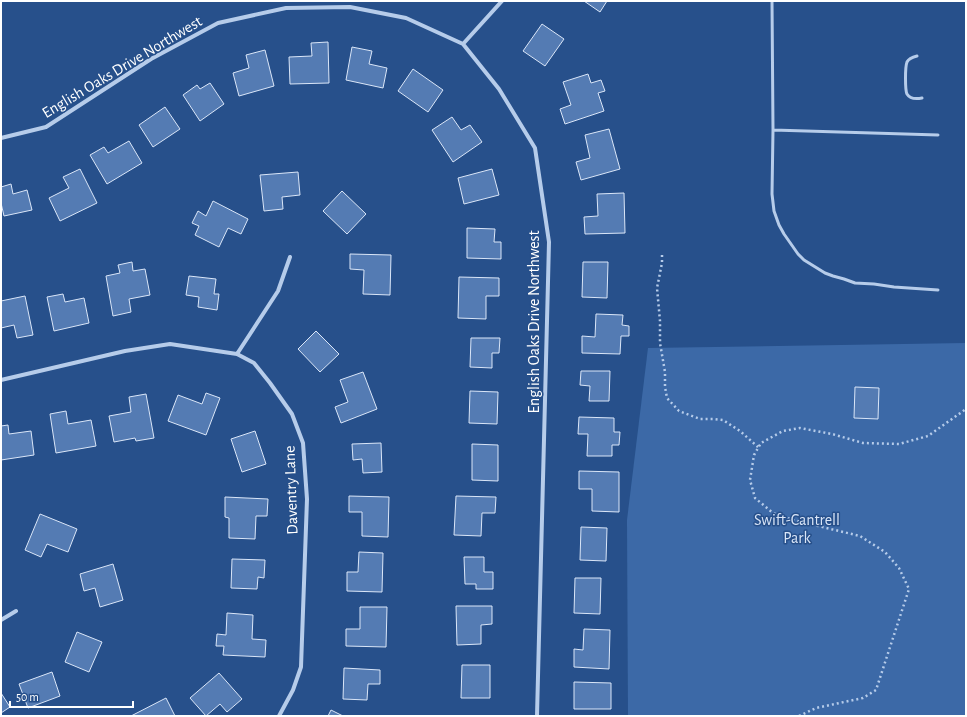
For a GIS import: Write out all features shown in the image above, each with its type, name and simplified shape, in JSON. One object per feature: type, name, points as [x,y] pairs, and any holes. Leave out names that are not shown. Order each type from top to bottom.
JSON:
[{"type":"street","points":[[463,44],[502,1]]},
{"type":"street","name":"English Oaks Drive Northwest","points":[[1,138],[46,128],[151,59],[218,23],[286,8],[350,8],[406,18],[463,44],[499,89],[535,148],[549,242],[537,716]]},
{"type":"street","points":[[237,354],[278,291],[290,257]]},
{"type":"street","name":"Daventry Lane","points":[[1,380],[125,351],[170,344],[237,354],[254,363],[292,414],[303,443],[307,499],[301,668],[294,690],[279,716]]},
{"type":"street","points":[[1,620],[16,611]]},
{"type":"lane","points":[[772,1],[772,194],[774,211],[779,225],[798,254],[804,260],[825,273],[855,283],[938,290]]},
{"type":"lane","points":[[917,56],[911,57],[907,61],[906,89],[907,95],[916,99],[922,98]]},
{"type":"lane","points":[[773,130],[938,135]]},
{"type":"path","points":[[662,255],[657,288],[660,343],[665,372],[665,388],[667,398],[679,411],[700,420],[724,420],[740,431],[758,447]]},
{"type":"path","points":[[799,716],[816,708],[863,698],[876,690],[909,589],[899,568],[885,552],[860,536],[793,520],[773,513],[755,498],[750,480],[754,455],[760,443],[783,431],[800,428],[832,434],[863,443],[899,444],[928,436],[966,409]]},
{"type":"green space","name":"Swift-Cantrell Park","points":[[966,343],[966,716],[628,716],[627,520],[648,348]]},
{"type":"building","points":[[584,1],[607,1],[600,12]]},
{"type":"building","points":[[542,24],[564,39],[545,66],[523,51]]},
{"type":"building","points":[[328,42],[329,83],[290,84],[289,57],[312,56],[311,43]]},
{"type":"building","points":[[352,47],[372,51],[369,64],[387,68],[383,88],[346,80]]},
{"type":"building","points":[[265,50],[274,86],[239,96],[233,73],[249,68],[246,55]]},
{"type":"building","points":[[413,69],[443,90],[428,112],[398,91]]},
{"type":"building","points":[[588,74],[591,83],[601,80],[605,91],[598,93],[604,111],[565,124],[560,109],[571,105],[563,82]]},
{"type":"building","points":[[210,83],[224,104],[200,121],[183,95],[197,85],[200,89]]},
{"type":"building","points":[[165,107],[180,129],[153,147],[139,125]]},
{"type":"building","points":[[452,117],[461,130],[470,125],[482,142],[453,162],[432,130]]},
{"type":"building","points":[[609,129],[620,169],[581,180],[576,162],[590,158],[585,135]]},
{"type":"building","points":[[129,141],[142,163],[107,184],[90,155],[104,147],[108,153]]},
{"type":"building","points":[[80,169],[97,203],[60,221],[49,198],[69,188],[63,177]]},
{"type":"building","points":[[492,169],[499,195],[464,204],[458,178]]},
{"type":"building","points":[[298,172],[300,195],[282,197],[283,209],[264,211],[260,175]]},
{"type":"building","points":[[11,184],[13,194],[27,190],[32,210],[4,216],[1,203],[1,187]]},
{"type":"building","points":[[342,191],[366,214],[347,234],[323,211]]},
{"type":"building","points":[[624,193],[625,233],[585,234],[584,217],[598,216],[597,194]]},
{"type":"building","points":[[213,201],[248,219],[241,234],[228,228],[219,247],[195,235],[199,226],[192,223],[198,211],[206,216]]},
{"type":"building","points":[[467,228],[495,229],[494,242],[501,242],[501,259],[467,258]]},
{"type":"building","points":[[350,254],[391,255],[390,295],[363,294],[364,270],[350,269]]},
{"type":"building","points":[[132,262],[133,271],[145,269],[150,295],[129,299],[131,312],[113,316],[106,276],[120,273],[118,265]]},
{"type":"building","points":[[583,262],[608,262],[607,298],[582,297]]},
{"type":"building","points":[[189,276],[216,279],[214,294],[219,294],[217,310],[198,307],[199,297],[186,295]]},
{"type":"building","points":[[459,277],[499,278],[499,296],[486,296],[486,319],[458,318]]},
{"type":"building","points":[[63,294],[65,302],[84,298],[89,323],[54,331],[47,297]]},
{"type":"building","points":[[25,296],[33,335],[17,338],[14,325],[1,328],[1,301]]},
{"type":"building","points":[[596,314],[623,315],[622,325],[629,326],[629,336],[621,336],[620,354],[582,353],[582,336],[595,337]]},
{"type":"building","points":[[316,331],[339,354],[320,372],[298,349]]},
{"type":"building","points":[[471,338],[500,338],[499,353],[492,353],[492,368],[470,367]]},
{"type":"building","points":[[581,371],[610,371],[609,401],[589,401],[590,386],[580,385]]},
{"type":"building","points":[[363,372],[377,409],[341,423],[335,407],[348,402],[340,380]]},
{"type":"building","points":[[855,387],[879,388],[878,419],[854,418]]},
{"type":"building","points":[[470,391],[498,392],[497,424],[469,423]]},
{"type":"building","points":[[206,393],[220,398],[206,435],[168,421],[178,395],[202,404]]},
{"type":"building","points":[[146,394],[154,438],[136,441],[135,438],[114,442],[109,416],[131,412],[129,397]]},
{"type":"building","points":[[66,411],[68,424],[91,420],[96,446],[56,453],[50,414]]},
{"type":"building","points":[[579,417],[614,418],[614,432],[620,432],[619,445],[612,445],[612,456],[587,456],[588,434],[578,434]]},
{"type":"building","points":[[8,425],[9,434],[31,431],[34,455],[1,460],[1,426]]},
{"type":"building","points":[[255,431],[266,464],[242,472],[231,439]]},
{"type":"building","points":[[381,443],[382,472],[363,473],[362,459],[353,460],[352,444]]},
{"type":"building","points":[[472,444],[498,445],[498,481],[472,480]]},
{"type":"building","points":[[579,471],[619,472],[619,512],[592,511],[592,489],[579,489]]},
{"type":"building","points":[[349,496],[389,497],[388,537],[362,536],[362,512],[349,512]]},
{"type":"building","points":[[456,496],[496,497],[495,513],[482,513],[481,536],[454,535]]},
{"type":"building","points":[[225,497],[268,499],[267,516],[256,516],[255,539],[229,538],[229,518],[225,517]]},
{"type":"building","points":[[40,514],[77,529],[68,552],[47,544],[41,557],[25,550]]},
{"type":"building","points":[[581,527],[607,528],[606,561],[580,560]]},
{"type":"building","points":[[359,552],[383,553],[382,592],[347,591],[347,572],[358,572]]},
{"type":"building","points":[[464,557],[484,557],[484,572],[493,572],[493,589],[476,589],[476,584],[465,584]]},
{"type":"building","points":[[232,559],[265,560],[264,578],[258,577],[257,589],[231,588]]},
{"type":"building","points":[[113,564],[123,600],[100,607],[95,588],[84,591],[80,574]]},
{"type":"building","points":[[575,578],[601,578],[600,614],[574,613]]},
{"type":"building","points":[[456,606],[492,606],[492,624],[481,625],[481,644],[457,645]]},
{"type":"building","points":[[360,607],[387,607],[386,647],[346,646],[346,629],[360,629]]},
{"type":"building","points":[[227,613],[253,615],[252,639],[266,640],[265,657],[223,655],[224,646],[216,646],[217,634],[226,635]]},
{"type":"building","points":[[584,629],[610,630],[609,669],[574,667],[574,649],[583,650]]},
{"type":"building","points":[[77,632],[102,642],[89,672],[65,662]]},
{"type":"building","points":[[462,665],[490,665],[490,698],[461,698]]},
{"type":"building","points":[[344,668],[380,670],[380,684],[368,684],[367,700],[343,699]]},
{"type":"building","points":[[52,672],[60,696],[28,708],[19,684]]},
{"type":"building","points":[[219,673],[242,699],[227,712],[220,704],[206,716],[190,698]]},
{"type":"building","points":[[574,682],[611,683],[611,709],[574,709]]},
{"type":"building","points":[[1,693],[10,707],[1,713]]},
{"type":"building","points":[[166,698],[175,716],[131,716]]},
{"type":"building","points":[[331,710],[343,716],[328,716]]}]
